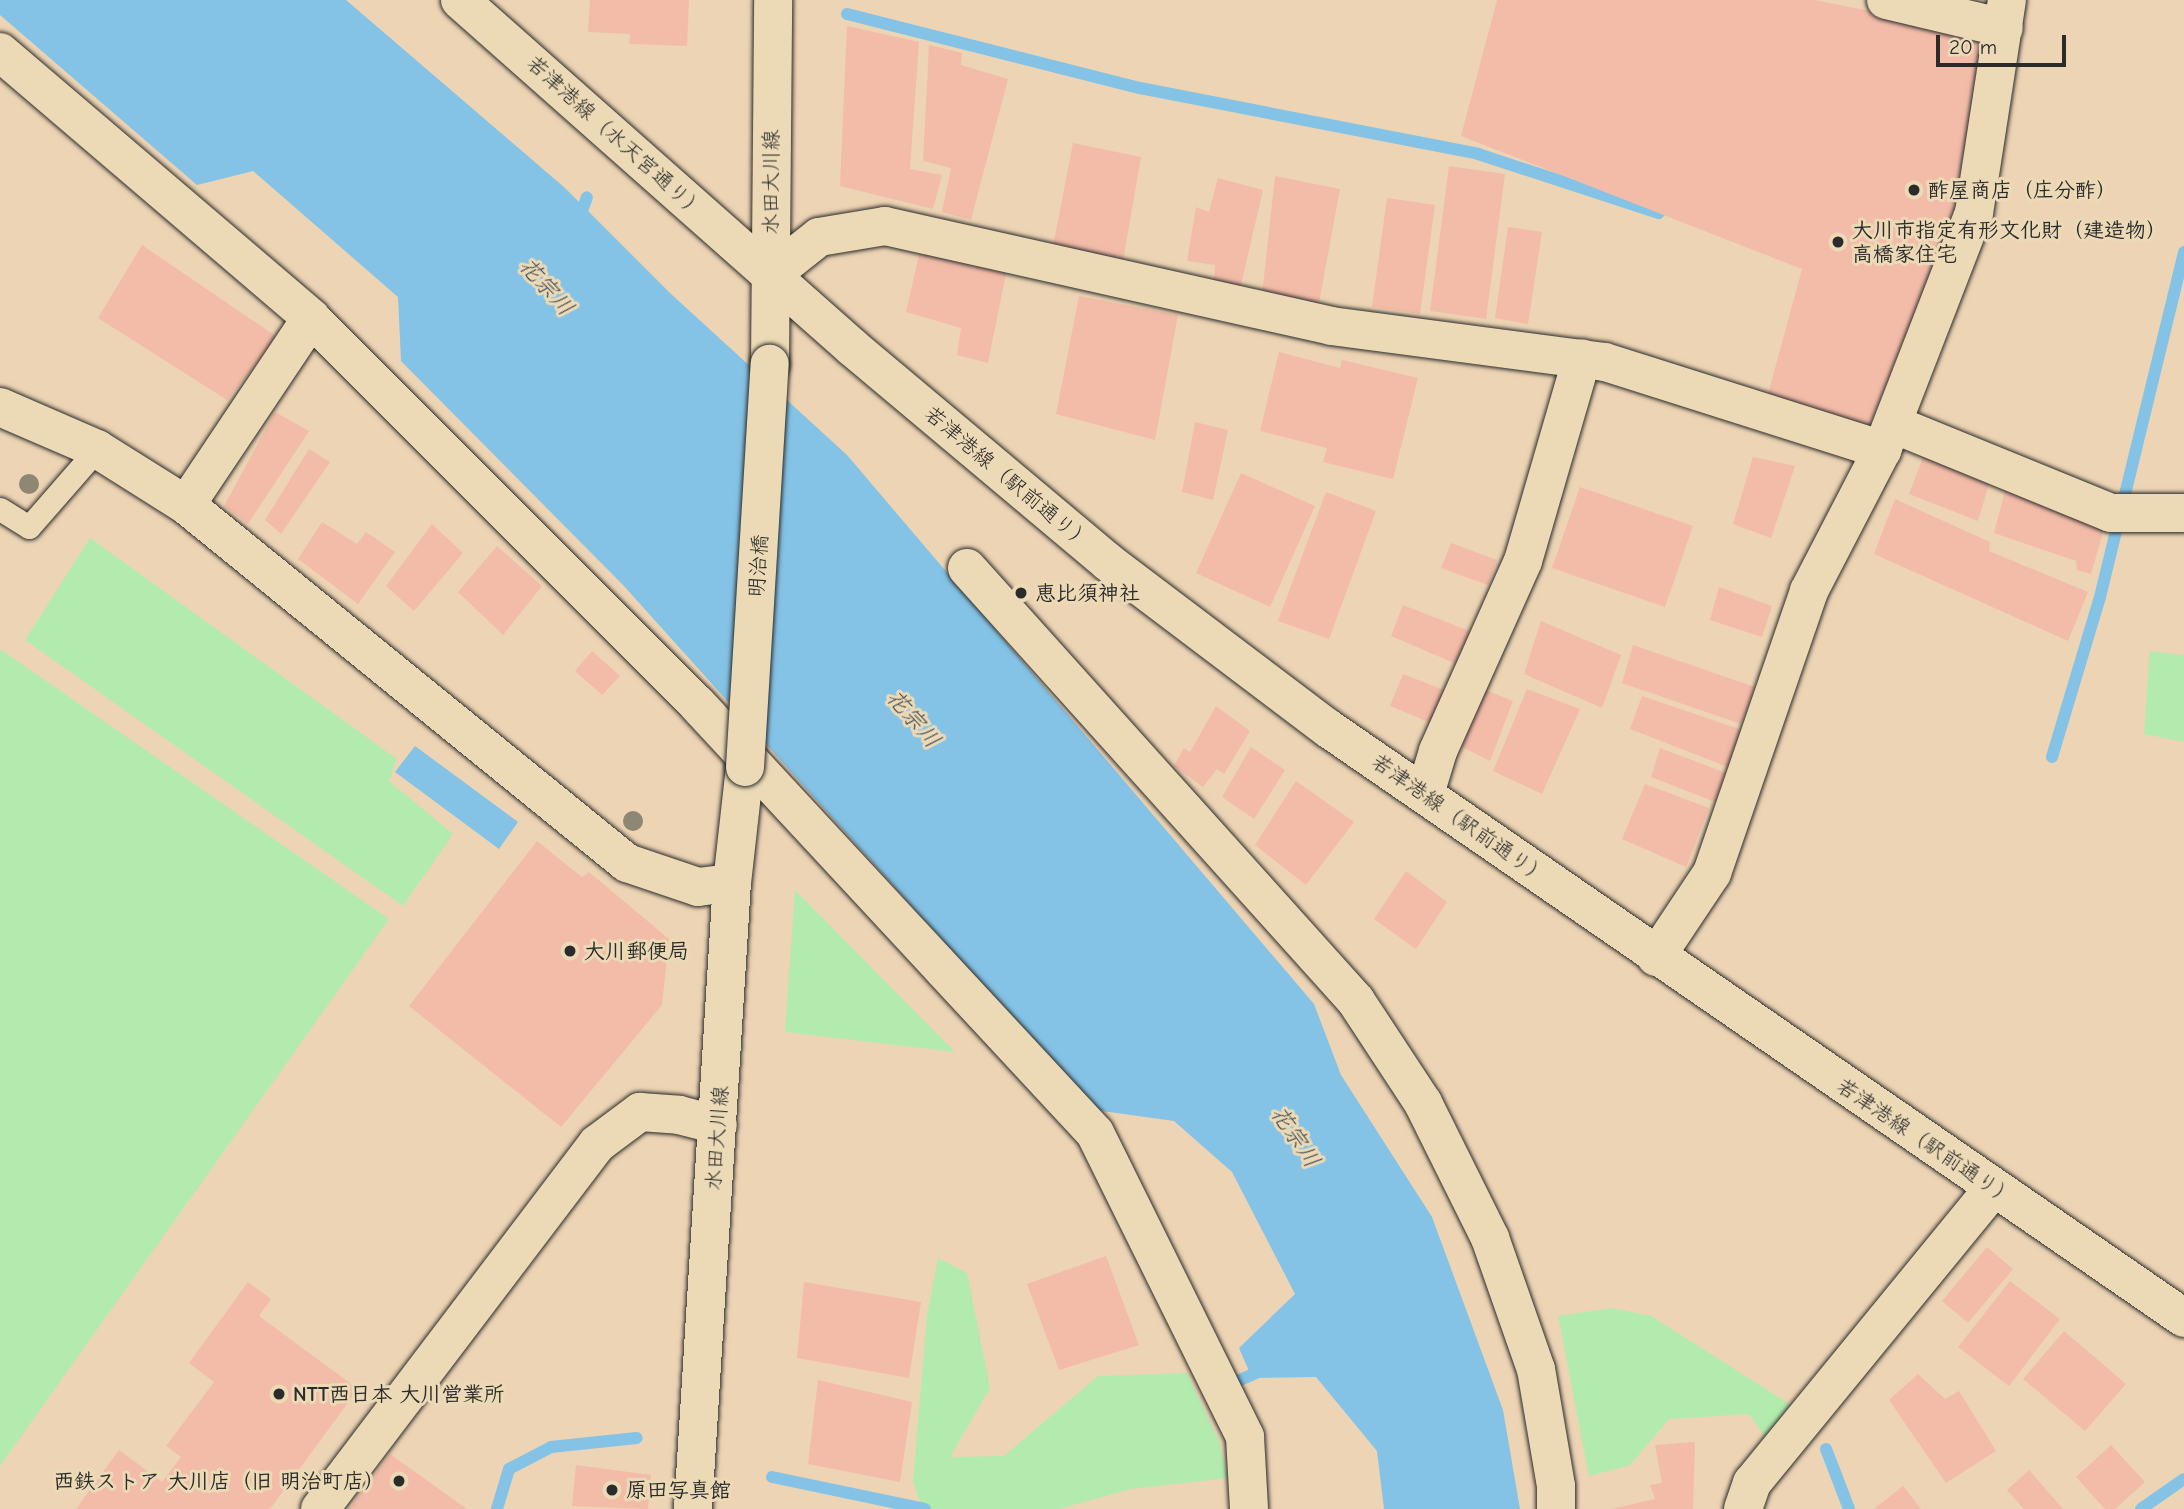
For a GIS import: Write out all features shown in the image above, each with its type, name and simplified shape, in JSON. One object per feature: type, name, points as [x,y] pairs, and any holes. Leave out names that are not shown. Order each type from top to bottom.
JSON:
[{"type":"street","name":"若津港線（水天宮通り）","points":[[460,0],[771,275]]},
{"type":"street","name":"水田大川線","points":[[770,364],[773,0]]},
{"type":"street","points":[[1656,957],[1712,873],[1810,591],[1887,437],[1974,213],[2005,14],[1886,0]]},
{"type":"street","points":[[0,52],[311,318],[697,704],[1095,1133],[1245,1437],[1249,1509]]},
{"type":"street","points":[[771,275],[819,237],[884,226],[1331,326],[1582,358],[1887,437],[2120,513],[2184,513]]},
{"type":"street","name":"若津港線（駅前通り）","points":[[771,275],[1108,562],[1329,729],[1656,957],[2184,1318]]},
{"type":"street","points":[[186,505],[311,318]]},
{"type":"street","points":[[1425,794],[1438,751],[1523,561],[1582,358]]},
{"type":"street","name":"明治橋","points":[[745,767],[770,364]]},
{"type":"street","points":[[0,407],[97,450],[186,505],[627,863],[698,887],[732,883]]},
{"type":"street","points":[[967,568],[1356,1001],[1423,1103],[1490,1238],[1536,1369],[1556,1486],[1556,1509]]},
{"type":"street","name":"水田大川線","points":[[693,1504],[732,883],[745,767]]},
{"type":"street","points":[[320,1509],[597,1144],[640,1112],[718,1125]]},
{"type":"street","points":[[1743,1509],[1752,1483],[1993,1189]]},
{"type":"lane","points":[[0,509],[29,527],[97,450]]},
{"type":"green space","points":[[90,538],[397,759],[389,781],[453,834],[403,906],[25,640]]},
{"type":"green space","points":[[0,649],[389,919],[0,1466]]},
{"type":"green space","points":[[2150,651],[2184,655],[2184,742],[2144,734]]},
{"type":"green space","points":[[795,890],[955,1052],[785,1032]]},
{"type":"green space","points":[[938,1258],[967,1273],[990,1388],[950,1457],[1004,1456],[1098,1376],[1187,1373],[1219,1441],[1228,1478],[1131,1489],[1059,1509],[922,1509],[913,1481],[927,1317]]},
{"type":"green space","points":[[1612,1308],[1651,1316],[1802,1412],[1771,1445],[1749,1414],[1669,1419],[1630,1465],[1589,1476],[1558,1316]]},
{"type":"water","name":"花宗川","points":[[0,0],[346,0],[565,188],[670,293],[847,455],[1314,1004],[1341,1075],[1432,1217],[1503,1410],[1520,1509],[1384,1509],[1377,1451],[1316,1377],[1252,1378],[1239,1348],[1295,1294],[1232,1172],[1174,1121],[1095,1110],[623,585],[401,361],[398,297],[253,171],[197,185],[0,15]]},
{"type":"water","points":[[415,746],[518,822],[499,849],[395,772]]},
{"type":"building","points":[[590,0],[689,0],[687,46],[629,44],[630,34],[588,32]]},
{"type":"building","name":"大川市指定有形文化財（建造物） 高橋家住宅","points":[[1497,0],[1815,0],[1984,34],[1953,216],[1867,433],[1768,394],[1802,269],[1461,136]]},
{"type":"building","points":[[847,26],[919,42],[910,169],[942,175],[933,209],[840,186]]},
{"type":"building","points":[[929,45],[962,53],[961,65],[1008,79],[971,220],[942,212],[951,168],[923,161]]},
{"type":"building","points":[[1073,143],[1141,157],[1123,261],[1053,246]]},
{"type":"building","points":[[1449,166],[1505,174],[1486,319],[1430,311]]},
{"type":"building","points":[[1275,176],[1340,189],[1318,308],[1262,295]]},
{"type":"building","points":[[1218,178],[1263,190],[1240,289],[1214,284],[1215,265],[1187,261],[1196,207],[1209,212]]},
{"type":"building","points":[[1387,198],[1435,205],[1420,314],[1372,307]]},
{"type":"building","points":[[1508,227],[1542,232],[1528,324],[1495,318]]},
{"type":"building","points":[[142,245],[277,337],[227,400],[98,318]]},
{"type":"building","points":[[921,246],[1007,269],[988,363],[957,355],[961,328],[906,312]]},
{"type":"building","points":[[1079,296],[1178,315],[1155,440],[1056,414]]},
{"type":"building","points":[[1279,352],[1340,368],[1342,360],[1418,378],[1393,479],[1323,462],[1327,448],[1260,431]]},
{"type":"building","points":[[275,412],[309,431],[248,524],[224,506]]},
{"type":"building","points":[[1195,422],[1228,430],[1213,500],[1182,492]]},
{"type":"building","points":[[309,449],[330,462],[281,534],[265,520]]},
{"type":"building","points":[[1753,457],[1795,466],[1771,538],[1733,524]]},
{"type":"building","points":[[1923,457],[1989,484],[1978,521],[1909,494]]},
{"type":"building","points":[[1241,473],[1315,506],[1270,607],[1196,573]]},
{"type":"building","points":[[1580,487],[1693,526],[1665,607],[1552,568]]},
{"type":"building","points":[[2006,487],[2104,529],[2091,574],[2077,570],[2076,561],[1994,533]]},
{"type":"building","points":[[1326,492],[1376,511],[1329,639],[1278,621]]},
{"type":"building","points":[[1895,499],[1990,542],[1989,551],[2088,592],[2068,641],[1874,554]]},
{"type":"building","points":[[322,522],[357,544],[366,532],[395,552],[358,604],[298,559]]},
{"type":"building","points":[[432,524],[463,553],[414,611],[386,586]]},
{"type":"building","points":[[1451,543],[1497,560],[1488,585],[1441,568]]},
{"type":"building","points":[[497,546],[542,586],[503,635],[458,592]]},
{"type":"building","points":[[1719,587],[1772,606],[1762,637],[1710,620]]},
{"type":"building","points":[[1403,605],[1472,632],[1459,665],[1391,636]]},
{"type":"building","points":[[1541,621],[1621,655],[1602,708],[1524,674]]},
{"type":"building","points":[[1633,645],[1755,687],[1741,724],[1622,683]]},
{"type":"building","points":[[592,651],[620,676],[602,695],[575,671]]},
{"type":"building","points":[[1403,674],[1444,690],[1431,723],[1390,706]]},
{"type":"building","points":[[1481,688],[1513,701],[1490,761],[1460,746]]},
{"type":"building","points":[[1527,689],[1580,709],[1542,794],[1493,771]]},
{"type":"building","points":[[1642,696],[1742,730],[1728,767],[1630,729]]},
{"type":"building","points":[[1216,706],[1250,731],[1224,774],[1217,769],[1203,787],[1174,766],[1184,748],[1190,752]]},
{"type":"building","points":[[1251,747],[1285,770],[1254,819],[1222,797]]},
{"type":"building","points":[[1660,748],[1726,773],[1715,802],[1651,777]]},
{"type":"building","points":[[1296,781],[1354,822],[1306,885],[1255,845]]},
{"type":"building","points":[[1645,784],[1709,808],[1686,867],[1622,839]]},
{"type":"building","points":[[537,841],[582,877],[589,872],[669,939],[662,1005],[561,1127],[409,1006]]},
{"type":"building","points":[[1406,871],[1447,902],[1416,949],[1374,919]]},
{"type":"building","points":[[1987,1247],[2013,1269],[1968,1323],[1942,1301]]},
{"type":"building","points":[[1106,1256],[1139,1345],[1059,1370],[1027,1284]]},
{"type":"building","points":[[2010,1281],[2060,1319],[2009,1386],[1958,1347]]},
{"type":"building","name":"NTT西日本 大川営業所","points":[[248,1282],[271,1299],[259,1316],[358,1389],[270,1509],[76,1509],[119,1450],[162,1482],[181,1457],[166,1446],[214,1382],[189,1363]]},
{"type":"building","points":[[804,1282],[921,1302],[909,1378],[797,1358]]},
{"type":"building","points":[[2064,1331],[2126,1384],[2085,1431],[2023,1379]]},
{"type":"building","points":[[1918,1374],[1945,1399],[1959,1391],[1996,1451],[1946,1483],[1889,1400]]},
{"type":"building","points":[[818,1380],[912,1402],[900,1482],[808,1464]]},
{"type":"building","points":[[1695,1442],[1693,1509],[1611,1509],[1655,1499],[1650,1485],[1662,1483],[1655,1445]]},
{"type":"building","points":[[2111,1445],[2145,1482],[2115,1509],[2105,1509],[2076,1477]]},
{"type":"building","name":"西鉄ストア 大川店（旧 明治町店）","points":[[390,1454],[467,1509],[349,1509]]},
{"type":"building","name":"原田写真館","points":[[576,1465],[651,1475],[648,1509],[572,1506]]},
{"type":"building","points":[[2029,1470],[2063,1509],[2024,1509],[2007,1490]]},
{"type":"building","points":[[1903,1486],[1921,1509],[1874,1509]]},
{"type":"waterway","points":[[847,14],[1140,88],[1478,154],[1659,213]]},
{"type":"waterway","points":[[579,220],[587,197]]},
{"type":"waterway","points":[[2052,757],[2100,597],[2184,252]]},
{"type":"waterway","points":[[1240,1380],[1265,1369]]},
{"type":"waterway","points":[[497,1509],[509,1469],[551,1447],[637,1438]]},
{"type":"waterway","points":[[1826,1449],[1849,1509]]},
{"type":"waterway","points":[[772,1477],[925,1509]]},
{"type":"waterway","points":[[2141,1509],[2184,1479]]},
{"type":"place","name":"酢屋商店（庄分酢）","points":[[1914,190]]},
{"type":"place","name":"大川市指定有形文化財（建造物） 高橋家住宅","points":[[1838,242]]},
{"type":"place","name":"恵比須神社","points":[[1021,593]]},
{"type":"place","name":"大川郵便局","points":[[570,951]]},
{"type":"place","name":"NTT西日本 大川営業所","points":[[279,1394]]},
{"type":"place","name":"西鉄ストア 大川店（旧 明治町店）","points":[[399,1481]]},
{"type":"place","name":"原田写真館","points":[[612,1490]]}]
